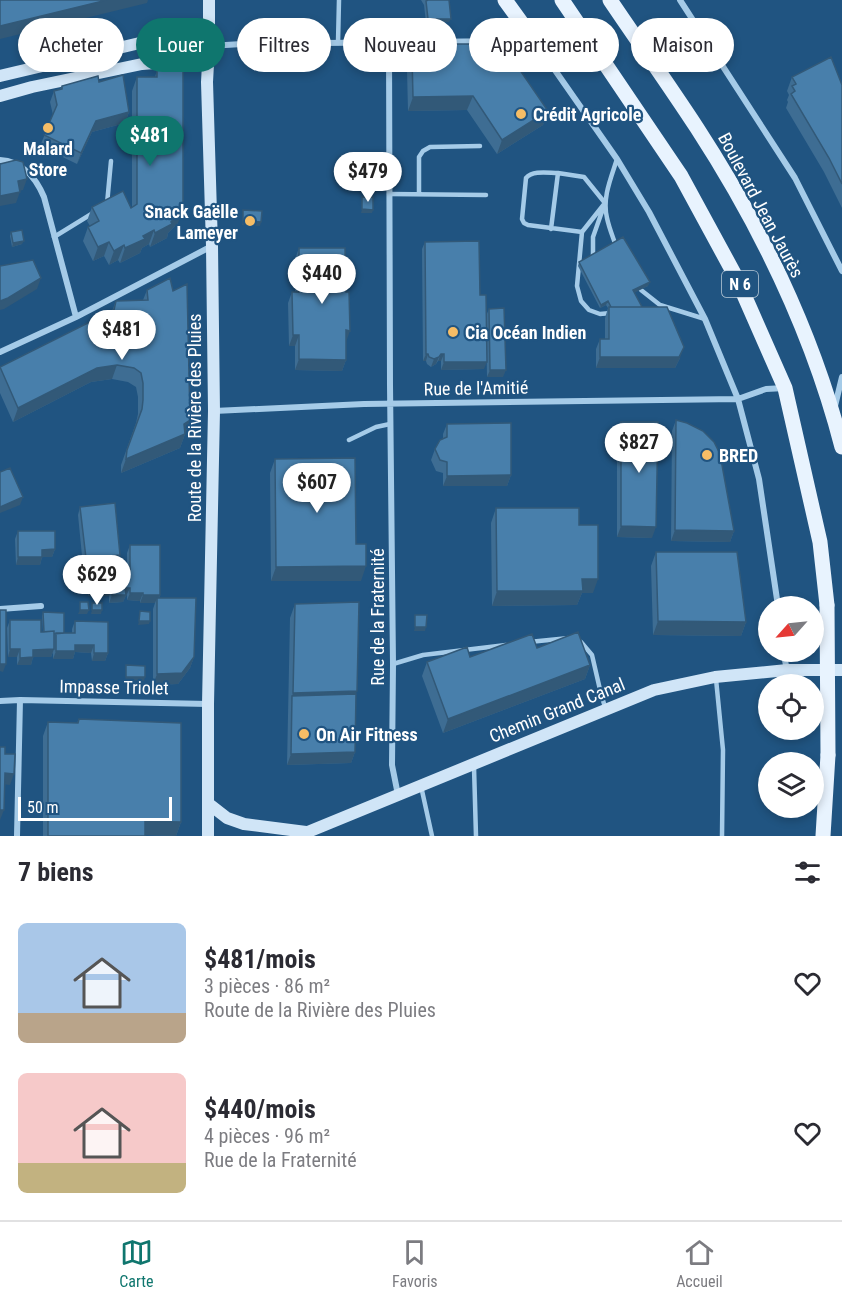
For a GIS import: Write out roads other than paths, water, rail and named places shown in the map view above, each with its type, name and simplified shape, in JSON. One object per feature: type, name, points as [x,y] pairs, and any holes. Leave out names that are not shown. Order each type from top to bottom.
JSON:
[{"type":"main road","points":[[506,0],[519,18]]},
{"type":"main road","name":"N 6","points":[[562,0],[681,176],[737,279],[785,388],[820,542],[827,605],[828,754],[824,836]]},
{"type":"main road","name":"Boulevard Jean Jaurès","points":[[610,0],[698,129],[751,220],[794,308],[815,360],[842,447]]},
{"type":"street","name":"Route de la Rivière des Pluies","points":[[209,0],[209,18]]},
{"type":"street","points":[[680,0],[795,178],[842,271]]},
{"type":"street","points":[[225,45],[343,43]]},
{"type":"street","points":[[0,76],[136,44]]},
{"type":"street","points":[[0,96],[136,65]]},
{"type":"street","name":"Route de la Rivière des Pluies","points":[[208,72],[214,411],[208,704],[208,836]]},
{"type":"street","name":"Rue de la Fraternité","points":[[389,72],[392,765],[398,796]]},
{"type":"street","points":[[556,72],[617,159],[649,212],[705,319],[738,399],[759,479],[777,596]]},
{"type":"street","points":[[0,160],[17,163],[38,184],[44,197],[76,318]]},
{"type":"street","points":[[0,352],[76,318],[212,246]]},
{"type":"street","points":[[833,412],[842,377]]},
{"type":"street","name":"Rue de l'Amitié","points":[[214,411],[364,404],[738,399],[766,389],[785,388]]},
{"type":"street","points":[[0,609],[41,606]]},
{"type":"street","points":[[785,662],[787,670]]},
{"type":"street","name":"Chemin Grand Canal","points":[[303,834],[654,690],[716,677],[787,670],[842,670]]},
{"type":"street","points":[[17,836],[20,700]]},
{"type":"street","name":"Impasse Triolet","points":[[0,701],[208,704]]},
{"type":"street","points":[[209,804],[227,818],[244,824],[303,834]]},
{"type":"lane","points":[[338,43],[339,0]]},
{"type":"lane","points":[[419,194],[419,157],[423,150],[430,147],[480,146]]},
{"type":"lane","points":[[593,258],[593,237],[617,159]]},
{"type":"lane","points":[[54,237],[107,204],[111,161]]},
{"type":"lane","points":[[551,229],[558,173]]},
{"type":"lane","points":[[582,232],[524,223],[522,219],[526,178],[530,174],[558,173],[584,177],[605,203],[616,246]]},
{"type":"lane","points":[[390,194],[486,195]]},
{"type":"lane","points":[[605,203],[582,232],[577,285],[581,301],[589,310],[600,314],[614,312]]},
{"type":"lane","points":[[641,290],[660,305],[705,319]]},
{"type":"lane","points":[[651,307],[660,305]]},
{"type":"lane","points":[[349,440],[376,427],[390,424]]},
{"type":"lane","points":[[522,643],[567,637],[581,642],[592,655],[600,694],[606,710]]},
{"type":"lane","points":[[393,664],[423,655],[512,644]]},
{"type":"lane","points":[[716,677],[723,750],[722,836]]},
{"type":"lane","points":[[474,764],[476,836]]},
{"type":"lane","points":[[421,786],[432,836]]},
{"type":"place","name":"Crédit Agricole","points":[[521,114]]},
{"type":"place","name":"Malard Store","points":[[48,128]]},
{"type":"place","name":"Snack Gaëlle Lameyer","points":[[250,221]]},
{"type":"place","name":"Cia Océan Indien","points":[[453,332]]},
{"type":"place","name":"BRED","points":[[707,455]]},
{"type":"place","name":"On Air Fitness","points":[[304,734]]}]
